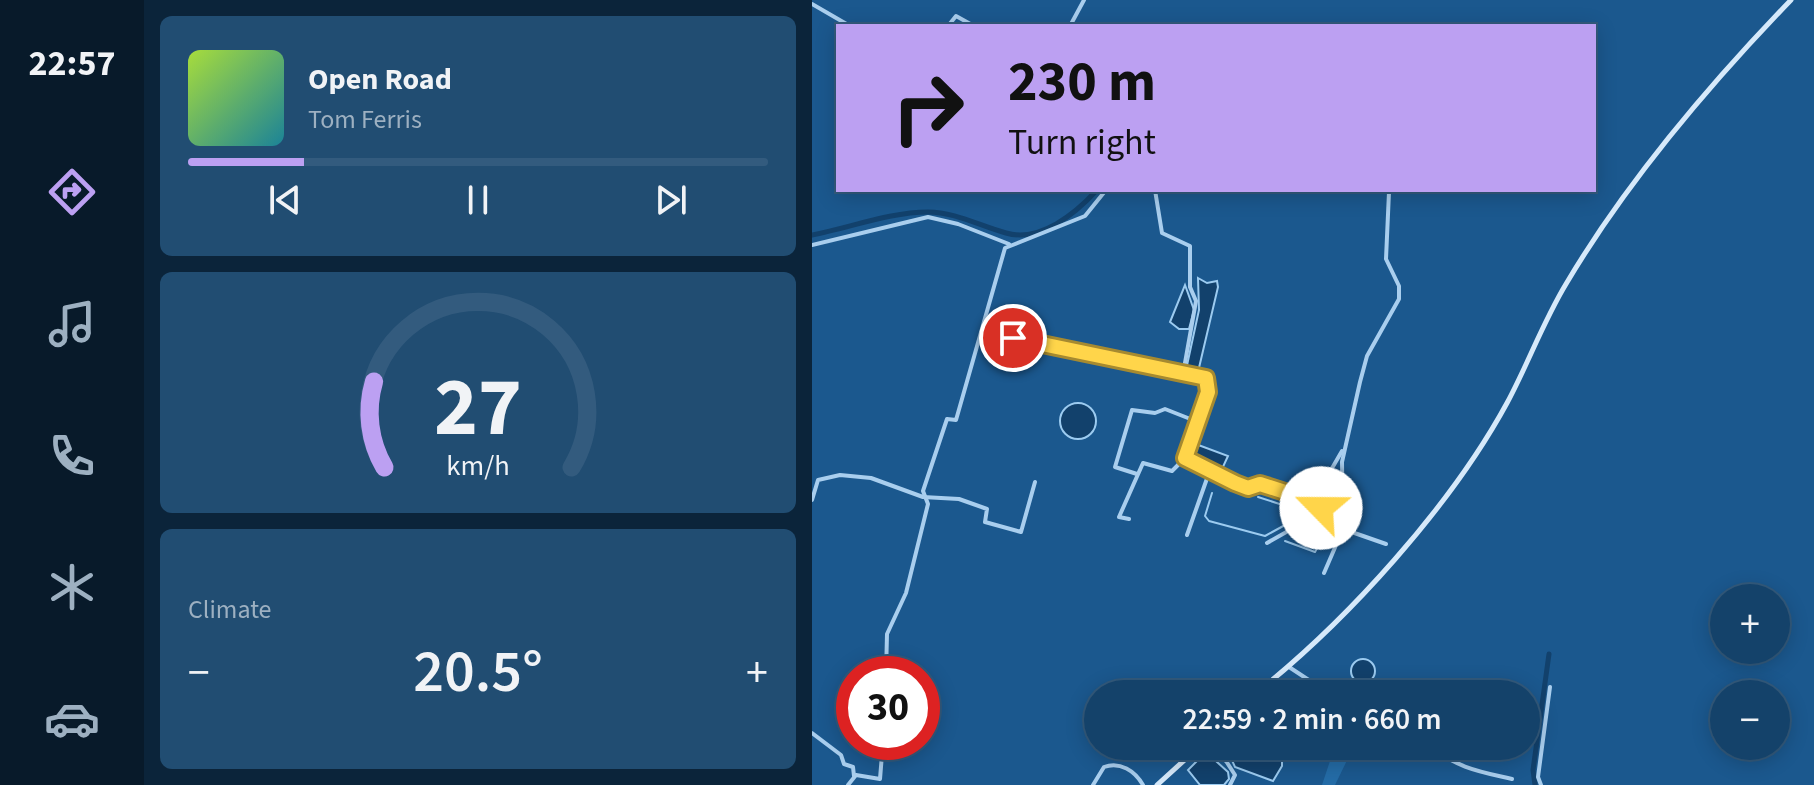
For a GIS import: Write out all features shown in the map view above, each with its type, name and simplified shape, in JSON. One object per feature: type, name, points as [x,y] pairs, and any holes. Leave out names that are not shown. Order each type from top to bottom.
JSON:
[{"type":"main road","points":[[1273,680],[1289,667],[1445,501],[1506,405],[1565,284],[1640,174],[1742,51],[1791,0]]},
{"type":"main road","points":[[1157,785],[1186,760]]},
{"type":"street","points":[[1071,24],[1084,0]]},
{"type":"street","points":[[812,4],[847,24]]},
{"type":"street","points":[[950,24],[956,16],[970,24]]},
{"type":"street","points":[[923,497],[947,419],[956,420],[1005,248],[1085,216],[1104,192]]},
{"type":"street","points":[[1155,192],[1162,233],[1190,246],[1190,287],[1196,301],[1183,374]]},
{"type":"street","points":[[1324,573],[1343,529],[1342,462],[1367,356],[1399,299],[1399,286],[1386,259],[1389,192]]},
{"type":"street","points":[[812,245],[928,217],[958,224],[1009,245]]},
{"type":"street","points":[[982,332],[1206,378],[1208,392],[1185,458],[1172,471],[1143,463],[1119,517],[1129,519]]},
{"type":"street","points":[[1137,474],[1115,467],[1132,410],[1155,413],[1165,409],[1198,422]]},
{"type":"street","points":[[1313,501],[1346,442]]},
{"type":"street","points":[[1185,458],[1248,488],[1260,484],[1313,501],[1343,529],[1386,544]]},
{"type":"street","points":[[1187,535],[1210,470]]},
{"type":"street","points":[[812,500],[815,481],[840,475],[891,483],[923,497],[977,504],[987,509],[985,522],[1021,532],[1035,482]]},
{"type":"street","points":[[886,656],[887,634],[906,593],[928,504],[923,497]]},
{"type":"street","points":[[1267,543],[1320,513]]},
{"type":"street","points":[[1289,667],[1309,680]]},
{"type":"street","points":[[1541,785],[1538,777],[1550,687]]},
{"type":"street","points":[[812,733],[841,755],[844,764],[853,767],[854,776],[848,785]]},
{"type":"street","points":[[854,776],[880,779],[882,760]]},
{"type":"street","points":[[1220,760],[1235,775],[1230,785]]},
{"type":"street","points":[[1447,760],[1512,779]]},
{"type":"street","points":[[1093,785],[1108,765],[1131,770],[1143,785]]},
{"type":"shaded area","points":[[1198,278],[1207,283],[1217,281],[1218,287],[1198,372],[1186,370],[1199,310]]},
{"type":"shaded area","points":[[1185,285],[1194,310],[1189,329],[1179,329],[1170,322]]},
{"type":"shaded area","points":[[1078,403],[1091,408],[1096,421],[1091,434],[1078,439],[1065,434],[1060,421],[1065,408]]},
{"type":"shaded area","points":[[1193,443],[1228,456],[1222,469],[1191,456]]},
{"type":"shaded area","points":[[1359,660],[1367,660],[1374,667],[1374,675],[1370,680],[1356,680],[1352,675],[1352,667]]},
{"type":"shaded area","points":[[1198,760],[1215,760],[1228,772],[1229,779],[1224,785],[1200,785],[1188,770]]},
{"type":"shaded area","points":[[1232,760],[1282,760],[1273,781],[1235,767]]},
{"type":"shaded area","points":[[1330,760],[1347,760],[1335,785],[1322,785]]},
{"type":"waterway","points":[[812,235],[884,217],[928,212],[958,217],[1006,233],[1032,234],[1056,224],[1095,192]]},
{"type":"waterway","points":[[1212,493],[1205,516],[1209,521],[1265,536],[1307,513],[1258,497]]},
{"type":"waterway","points":[[1285,541],[1315,552],[1323,538]]},
{"type":"waterway","points":[[1535,785],[1533,770],[1549,654]]},
{"type":"route","points":[[1013,338],[1069,353],[1206,378],[1208,392],[1185,458],[1248,488],[1260,484],[1313,501],[1321,508]]}]
